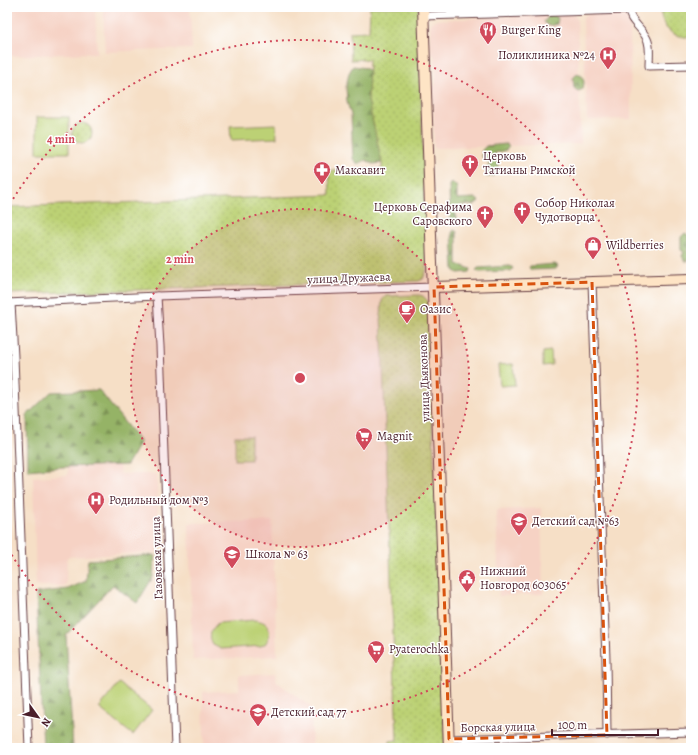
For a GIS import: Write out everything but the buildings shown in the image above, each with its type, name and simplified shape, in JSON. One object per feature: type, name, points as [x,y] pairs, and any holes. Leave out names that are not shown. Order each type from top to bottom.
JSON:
[{"type":"main road","name":"улица Дьяконова","points":[[423,12],[449,743]]},
{"type":"main road","name":"улица Дружаева","points":[[434,288],[691,279]]},
{"type":"street","points":[[423,12],[628,8],[633,22],[648,41],[649,66],[691,65]]},
{"type":"street","points":[[592,282],[606,658],[607,735]]},
{"type":"street","name":"улица Дружаева","points":[[9,303],[157,296],[434,288]]},
{"type":"street","name":"Газовская улица","points":[[157,296],[175,748]]},
{"type":"street","points":[[9,303],[14,356],[29,748]]},
{"type":"street","name":"Борская улица","points":[[449,743],[691,732]]},
{"type":"highlighted area","points":[[592,282],[607,735],[449,739],[434,287]]},
{"type":"shaded area","points":[[7,7],[95,7],[97,53],[7,55]]},
{"type":"shaded area","points":[[103,7],[190,7],[192,49],[105,52]]},
{"type":"shaded area","name":"Поликлиника №24","points":[[618,13],[625,16],[630,23],[631,119],[588,120],[584,16],[588,14]]},
{"type":"shaded area","points":[[570,14],[575,16],[577,19],[581,144],[434,148],[433,87],[436,83],[435,57],[431,52],[431,22],[436,20]]},
{"type":"shaded area","name":"Родильный дом №3","points":[[119,465],[120,474],[157,474],[159,552],[67,557],[66,586],[36,586],[33,477],[68,475],[68,467]]},
{"type":"shaded area","name":"Детский сад №63","points":[[541,508],[543,594],[499,596],[496,510]]},
{"type":"shaded area","name":"Школа № 63","points":[[272,521],[277,656],[193,660],[189,523]]},
{"type":"shaded area","name":"Детский сад 77","points":[[275,673],[277,682],[311,707],[312,748],[204,748],[203,692],[239,690],[239,675]]},
{"type":"green space","points":[[370,7],[418,7],[427,269],[423,279],[419,281],[7,294],[7,207],[330,195],[329,171],[382,169],[368,100],[369,59],[351,60],[350,32],[369,31]]},
{"type":"green space","points":[[541,7],[555,7],[552,13],[558,18],[557,24],[549,26],[544,22],[548,17],[548,12]]},
{"type":"green space","points":[[656,7],[691,7],[691,42],[690,37],[678,36],[667,29],[662,19],[660,9],[656,9]]},
{"type":"green space","points":[[353,66],[366,68],[373,75],[382,163],[373,164],[366,160],[358,164],[353,159],[351,115],[347,102],[346,87],[349,73]]},
{"type":"green space","points":[[577,74],[582,76],[584,82],[583,89],[578,91],[574,88],[573,78]]},
{"type":"green space","points":[[37,117],[69,117],[69,153],[37,153]]},
{"type":"green space","points":[[78,123],[86,123],[92,129],[92,137],[86,143],[78,143],[72,137],[72,129]]},
{"type":"green space","points":[[276,124],[277,138],[231,140],[230,126]]},
{"type":"green space","points":[[506,144],[509,147],[506,150],[495,153],[495,160],[498,163],[498,173],[487,177],[486,169],[490,164],[482,157],[482,150],[486,146]]},
{"type":"green space","points":[[452,182],[457,187],[457,199],[475,198],[479,201],[474,205],[461,205],[455,210],[456,220],[454,224],[450,222],[449,185]]},
{"type":"green space","points":[[454,230],[457,232],[457,264],[471,269],[470,272],[458,273],[454,270],[452,233]]},
{"type":"green space","points":[[685,233],[688,235],[691,246],[687,251],[691,255],[688,261],[685,261],[682,256],[684,252],[681,250],[681,237]]},
{"type":"green space","points":[[555,264],[558,266],[556,269],[531,270],[529,268],[530,266]]},
{"type":"green space","points":[[510,266],[513,268],[511,271],[479,272],[476,270],[478,268]]},
{"type":"green space","points":[[385,296],[423,296],[428,301],[445,748],[390,748],[390,741],[397,740],[381,315],[382,300]]},
{"type":"green space","points":[[551,351],[552,365],[543,366],[543,352]]},
{"type":"green space","points":[[513,364],[515,385],[500,386],[498,365]]},
{"type":"green space","points":[[99,390],[140,442],[127,465],[61,467],[28,470],[27,415],[51,392]]},
{"type":"green space","points":[[235,436],[251,436],[251,460],[235,460]]},
{"type":"green space","points":[[155,555],[153,577],[137,603],[113,585],[66,635],[73,748],[43,748],[36,593],[68,589],[86,581],[88,560]]},
{"type":"green space","points":[[254,620],[266,624],[269,630],[266,643],[261,646],[221,649],[213,645],[211,642],[211,633],[218,623]]},
{"type":"green space","points":[[119,683],[152,710],[133,735],[99,708]]},
{"type":"place","name":"Burger King","points":[[488,45]]},
{"type":"place","name":"Поликлиника №24","points":[[608,70]]},
{"type":"place","name":"Церковь Татианы Римской","points":[[470,178]]},
{"type":"place","name":"Максавит","points":[[322,185]]},
{"type":"place","name":"Собор Николая Чудотворца","points":[[522,225]]},
{"type":"place","name":"Церковь Серафима Саровского","points":[[485,229]]},
{"type":"place","name":"Wildberries","points":[[593,260]]},
{"type":"place","name":"Оазис","points":[[407,324]]},
{"type":"place","name":"Magnit","points":[[364,451]]},
{"type":"place","name":"Родильный дом №3","points":[[96,515]]},
{"type":"place","name":"Детский сад №63","points":[[519,536]]},
{"type":"place","name":"Школа № 63","points":[[232,569]]},
{"type":"place","name":"Нижний Новгород 603065","points":[[467,593]]},
{"type":"place","name":"Pyaterochka","points":[[376,664]]},
{"type":"place","name":"Детский сад 77","points":[[258,727]]}]
